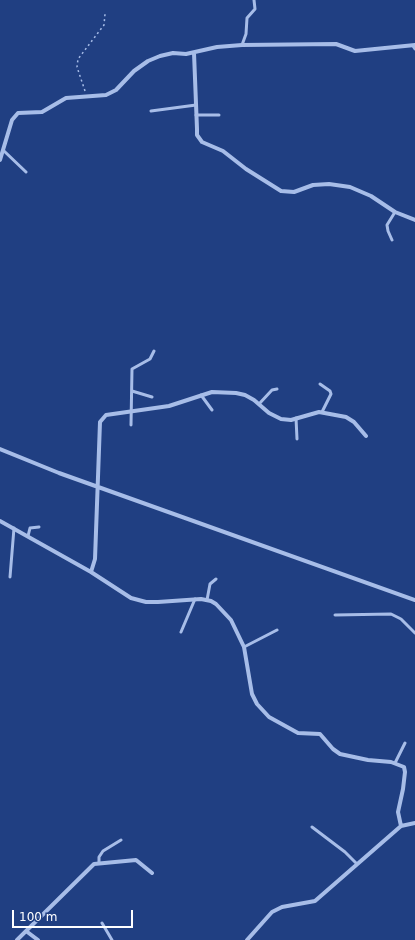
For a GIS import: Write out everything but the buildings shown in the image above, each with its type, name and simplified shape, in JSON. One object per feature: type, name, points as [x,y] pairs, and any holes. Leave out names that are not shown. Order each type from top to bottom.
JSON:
[{"type":"street","points":[[0,160],[4,151],[12,120],[18,113],[42,112],[66,98],[106,95],[116,90],[143,64],[160,56],[194,53],[216,47],[242,45],[336,44],[355,51],[414,47]]},
{"type":"street","points":[[194,53],[197,136],[202,142],[223,151],[246,169],[281,191],[294,192],[313,185],[328,184],[350,187],[371,196],[395,212],[415,220]]},
{"type":"street","points":[[91,572],[95,559],[100,420],[106,415],[132,410],[169,406],[212,392],[236,393],[245,395],[269,413],[281,419],[296,418],[322,412],[346,417],[354,422],[366,436]]},
{"type":"street","points":[[0,450],[415,600]]},
{"type":"street","points":[[0,521],[91,572],[131,598],[146,602],[195,599],[207,600],[216,604],[231,620],[244,647],[252,694],[257,704],[269,717],[298,733],[320,734],[333,749],[340,754],[368,760],[395,763],[404,767],[405,772],[398,812],[402,826]]},
{"type":"street","points":[[247,940],[272,912],[282,907],[315,901],[402,826],[415,823]]},
{"type":"street","points":[[17,940],[90,867],[99,862],[122,862],[136,860],[152,873]]},
{"type":"street","points":[[26,930],[38,940]]},
{"type":"lane","points":[[242,45],[246,34],[247,18],[255,9],[254,0]]},
{"type":"lane","points":[[151,111],[196,105]]},
{"type":"lane","points":[[196,115],[219,115]]},
{"type":"lane","points":[[4,151],[26,172]]},
{"type":"lane","points":[[392,240],[388,231],[388,225],[395,212]]},
{"type":"lane","points":[[131,425],[132,369],[150,359],[154,351]]},
{"type":"lane","points":[[320,384],[330,391],[322,412]]},
{"type":"lane","points":[[259,404],[272,390],[277,389]]},
{"type":"lane","points":[[132,391],[152,397]]},
{"type":"lane","points":[[201,395],[212,410]]},
{"type":"lane","points":[[296,418],[297,439]]},
{"type":"lane","points":[[28,536],[30,528],[40,527]]},
{"type":"lane","points":[[10,577],[14,528]]},
{"type":"lane","points":[[207,600],[210,584],[216,578]]},
{"type":"lane","points":[[181,632],[195,599]]},
{"type":"lane","points":[[335,614],[391,614],[401,619],[415,633]]},
{"type":"lane","points":[[244,647],[277,630]]},
{"type":"lane","points":[[395,763],[405,743]]},
{"type":"lane","points":[[312,827],[345,852],[357,864]]},
{"type":"lane","points":[[99,862],[99,857],[103,851],[121,840]]},
{"type":"lane","points":[[102,923],[112,940]]},
{"type":"path","points":[[86,97],[77,67],[78,59],[104,26],[105,14]]}]
